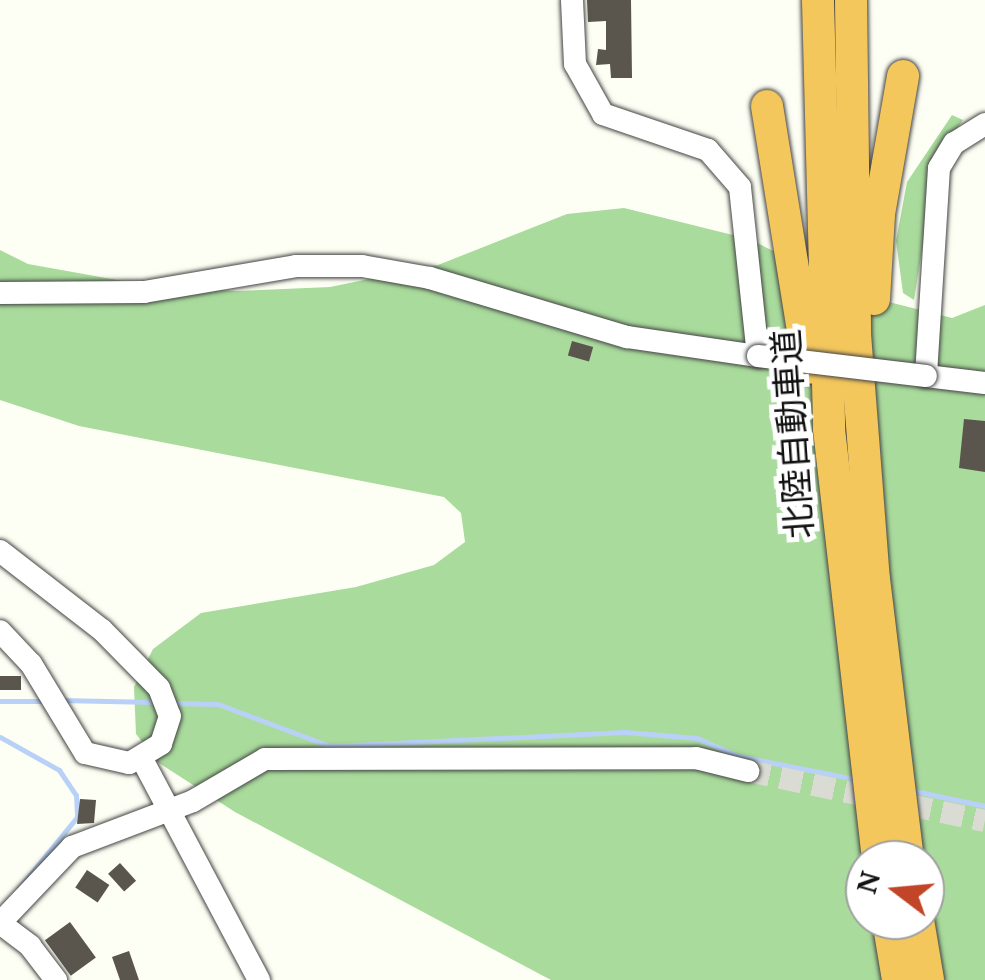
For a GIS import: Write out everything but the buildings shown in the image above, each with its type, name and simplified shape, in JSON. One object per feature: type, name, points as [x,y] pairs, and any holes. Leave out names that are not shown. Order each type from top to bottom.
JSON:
[{"type":"highway","name":"北陸自動車道","points":[[818,0],[824,312],[841,575],[875,840]]},
{"type":"highway","name":"北陸自動車道","points":[[851,0],[855,334],[888,704],[905,840]]},
{"type":"highway","points":[[888,704],[874,283],[903,76]]},
{"type":"highway","points":[[768,106],[841,575]]},
{"type":"highway","points":[[891,940],[898,980]]},
{"type":"highway","points":[[921,940],[928,980]]},
{"type":"street","points":[[572,0],[575,64],[603,114],[708,150],[740,187],[758,356]]},
{"type":"street","points":[[926,376],[940,168],[954,143],[985,124]]},
{"type":"street","points":[[0,293],[144,292],[296,266],[362,266],[430,278],[627,337],[985,383]]},
{"type":"street","points":[[0,550],[102,630],[159,688],[167,701],[168,730],[142,759],[114,764],[85,754],[31,664],[0,631]]},
{"type":"street","points":[[56,980],[30,946],[0,923],[72,847],[168,809],[265,759],[696,758],[748,771]]},
{"type":"street","points":[[142,759],[258,980]]},
{"type":"green space","points":[[952,115],[963,120],[937,157],[914,300],[903,293],[896,241],[907,182]]},
{"type":"green space","points":[[624,208],[749,239],[865,296],[952,318],[985,305],[985,980],[551,980],[235,812],[159,763],[136,734],[134,687],[153,649],[201,613],[356,587],[434,565],[465,542],[461,513],[444,497],[79,426],[0,400],[0,250],[28,264],[145,285],[236,291],[330,287],[438,265],[567,214]]},
{"type":"waterway","points":[[60,700],[154,702]]},
{"type":"waterway","points":[[0,701],[44,701]]},
{"type":"waterway","points":[[170,703],[218,704],[330,746],[625,732],[697,738],[738,756],[855,779]]},
{"type":"waterway","points":[[0,737],[59,770],[76,795],[77,817],[19,888]]},
{"type":"waterway","points":[[910,790],[985,806]]},
{"type":"tunnel","points":[[748,771],[985,821]]}]
